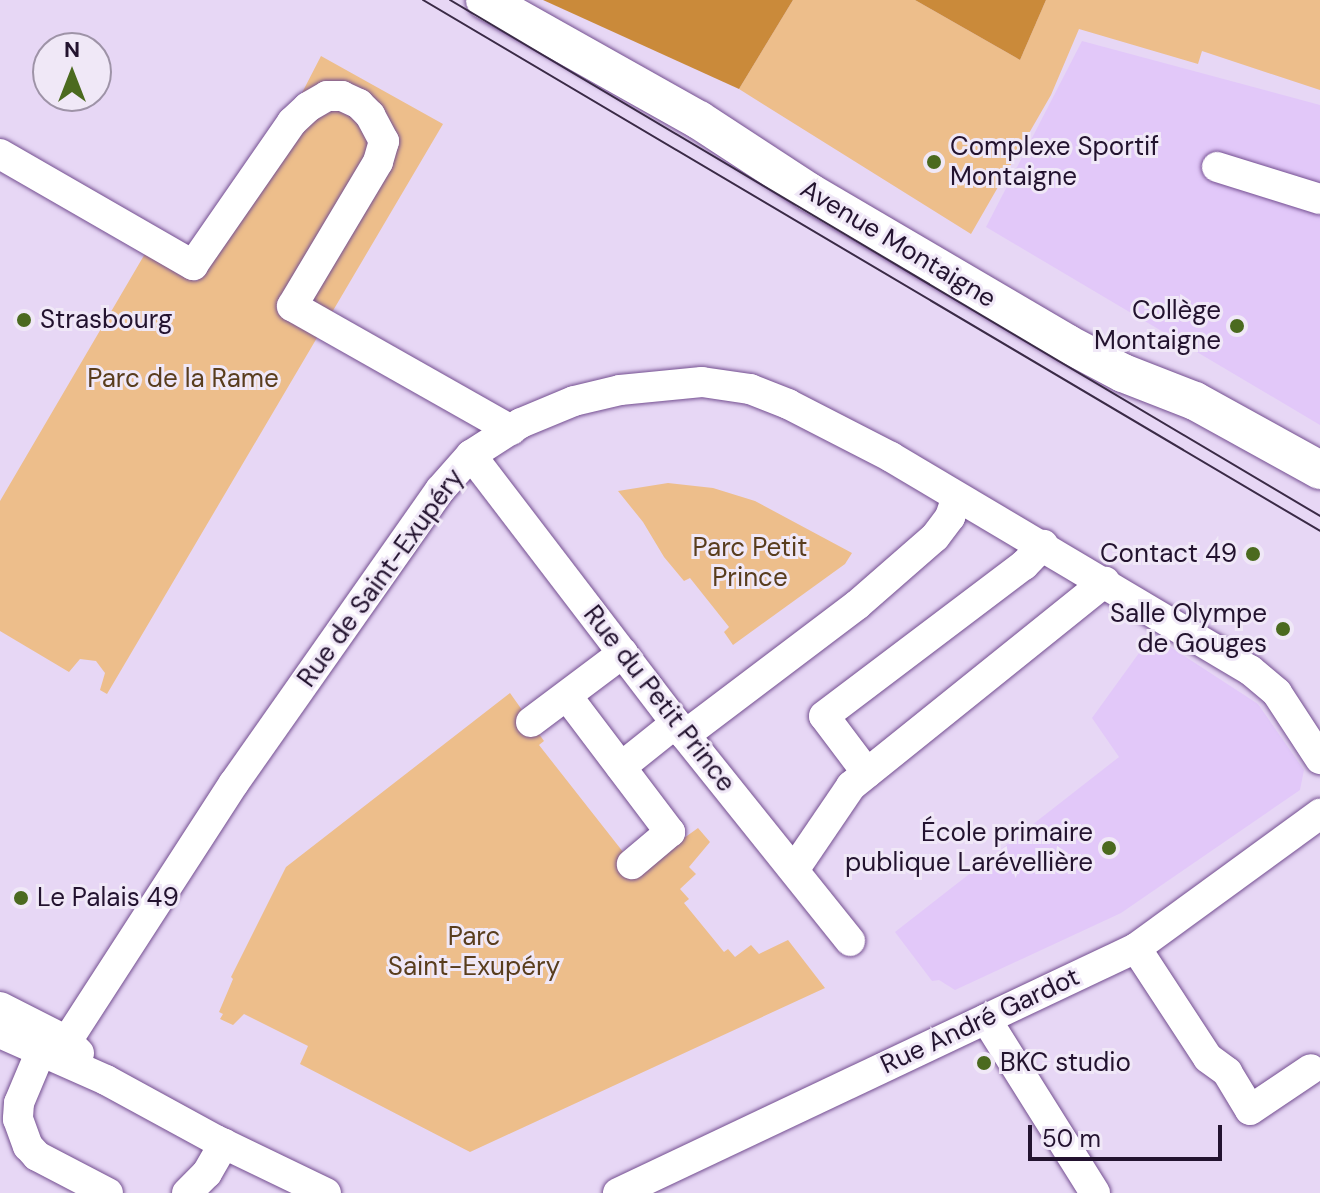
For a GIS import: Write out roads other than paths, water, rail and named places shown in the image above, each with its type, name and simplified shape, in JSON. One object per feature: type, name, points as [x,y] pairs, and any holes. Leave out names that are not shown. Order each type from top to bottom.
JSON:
[{"type":"main road","name":"Avenue Montaigne","points":[[485,0],[579,56],[678,108],[809,192],[1089,356],[1195,401],[1320,470]]},
{"type":"street","points":[[0,154],[193,265],[292,122],[308,107],[327,96],[342,96],[359,104],[370,115],[384,141],[378,162],[292,306],[511,430]]},
{"type":"street","points":[[1217,167],[1320,199]]},
{"type":"street","name":"Rue de Saint-Exupéry","points":[[108,1193],[37,1156],[28,1146],[18,1119],[19,1103],[53,1047],[234,783],[440,490],[471,455],[511,430],[574,401],[658,383],[702,382],[750,389],[788,404],[878,450],[1250,670],[1277,693],[1320,759]]},
{"type":"street","name":"Rue du Petit Prince","points":[[471,455],[681,729],[850,941]]},
{"type":"street","points":[[621,767],[681,729],[857,605],[924,547],[950,517],[957,497]]},
{"type":"street","points":[[867,773],[824,716],[1024,565],[1043,545]]},
{"type":"street","points":[[794,870],[851,786],[1105,582]]},
{"type":"street","points":[[531,722],[623,653]]},
{"type":"street","points":[[567,696],[670,832],[632,864]]},
{"type":"street","name":"Rue André Gardot","points":[[618,1193],[1136,948],[1320,814]]},
{"type":"street","points":[[1136,948],[1208,1058],[1227,1072],[1250,1110],[1311,1069]]},
{"type":"street","points":[[0,1007],[53,1047],[106,1080],[224,1144],[326,1193]]},
{"type":"street","points":[[986,1019],[1095,1193]]},
{"type":"street","points":[[0,1033],[53,1047]]},
{"type":"street","points":[[187,1193],[207,1173],[224,1144]]},
{"type":"tram line","points":[[423,0],[1320,531]]},
{"type":"tram line","points":[[450,0],[1320,516]]},
{"type":"place","name":"Complexe Sportif Montaigne","points":[[934,162]]},
{"type":"place","name":"Strasbourg","points":[[24,320]]},
{"type":"place","name":"Collège Montaigne","points":[[1237,326]]},
{"type":"place","name":"Contact 49","points":[[1253,554]]},
{"type":"place","name":"Salle Olympe de Gouges","points":[[1283,629]]},
{"type":"place","name":"École primaire publique Larévellière","points":[[1109,848]]},
{"type":"place","name":"Le Palais 49","points":[[21,898]]},
{"type":"place","name":"BKC studio","points":[[984,1063]]},
{"type":"park label","name":"Parc de la Rame","points":[[183,379]]},
{"type":"park label","name":"Parc Petit Prince","points":[[750,563]]},
{"type":"park label","name":"Parc Saint-Exupéry","points":[[474,952]]}]
